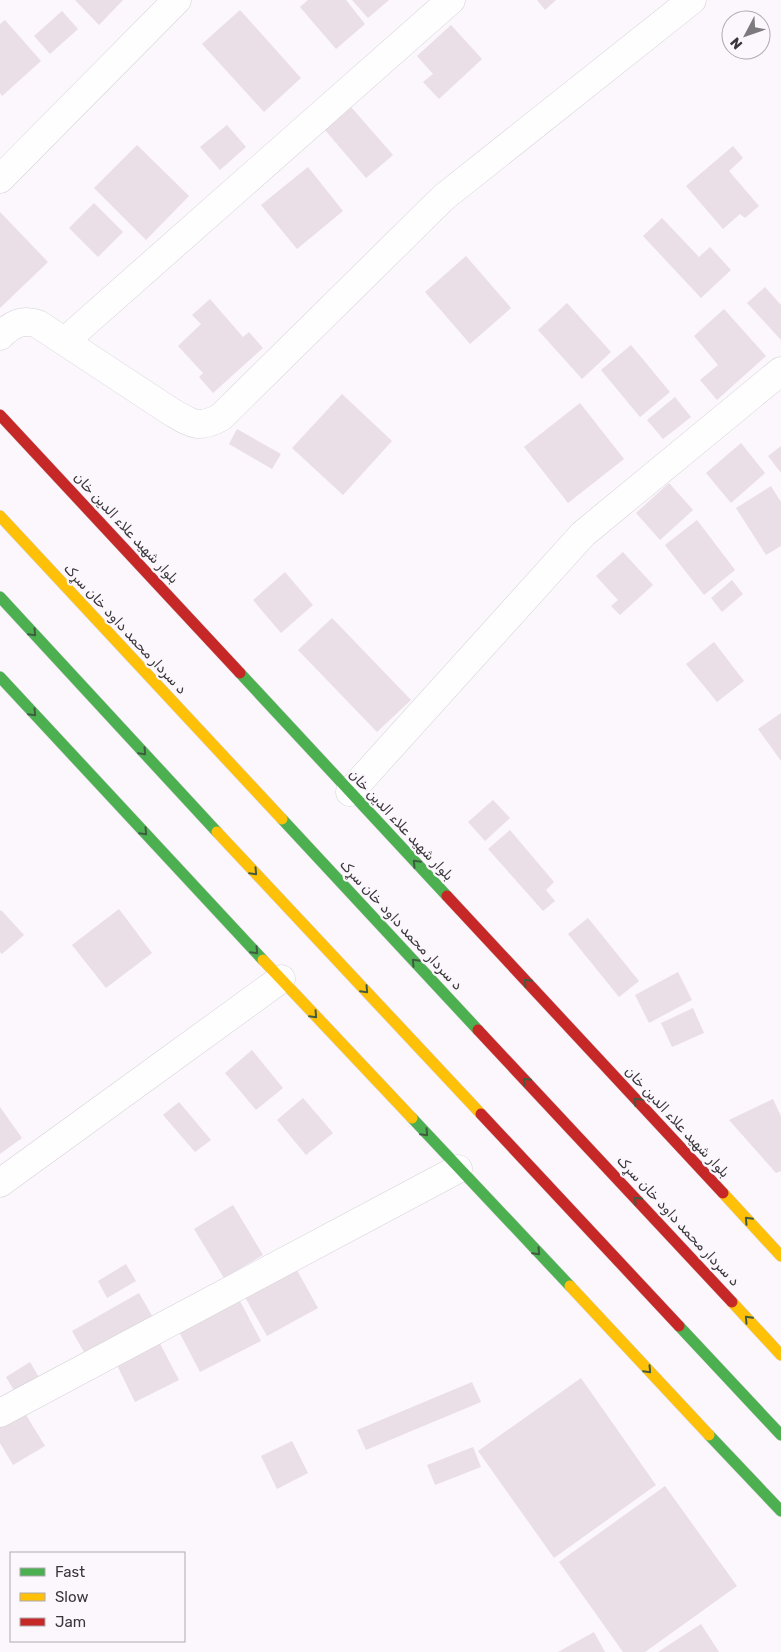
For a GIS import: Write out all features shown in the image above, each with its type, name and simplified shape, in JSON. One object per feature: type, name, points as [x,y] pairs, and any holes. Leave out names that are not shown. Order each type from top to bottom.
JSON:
[{"type":"main road","name":"بلوار شهید علاء الدین خان","points":[[0,414],[781,1256]]},
{"type":"main road","name":"د سردار محمد داود خان سړک","points":[[0,516],[781,1354]]},
{"type":"main road","points":[[0,597],[243,860],[781,1435]]},
{"type":"main road","points":[[0,677],[458,1169],[781,1511]]},
{"type":"street","points":[[0,179],[176,0]]},
{"type":"street","points":[[64,341],[451,0]]},
{"type":"street","points":[[0,336],[11,325],[27,321],[38,324],[185,420],[199,425],[208,424],[221,416],[444,197],[692,0]]},
{"type":"street","points":[[350,792],[583,534],[781,371]]},
{"type":"street","points":[[0,1183],[281,979]]},
{"type":"street","points":[[0,1413],[458,1169]]},
{"type":"building","points":[[75,0],[123,0],[99,25]]},
{"type":"building","points":[[308,0],[346,0],[365,24],[336,49],[300,7]]},
{"type":"building","points":[[352,0],[389,0],[368,18]]},
{"type":"building","points":[[537,0],[556,0],[545,10]]},
{"type":"building","points":[[240,10],[301,78],[264,112],[202,44]]},
{"type":"building","points":[[62,11],[78,29],[50,54],[34,36]]},
{"type":"building","points":[[5,20],[41,61],[2,96],[0,93],[0,24]]},
{"type":"building","points":[[451,25],[482,59],[439,99],[423,82],[433,74],[417,56]]},
{"type":"building","points":[[351,107],[393,155],[366,178],[325,130]]},
{"type":"building","points":[[227,125],[246,147],[220,170],[200,147]]},
{"type":"building","points":[[137,145],[189,196],[146,240],[94,188]]},
{"type":"building","points":[[733,146],[743,158],[729,171],[759,206],[745,218],[740,214],[723,229],[686,186]]},
{"type":"building","points":[[308,167],[343,211],[297,249],[261,205]]},
{"type":"building","points":[[94,203],[123,232],[98,257],[69,228]]},
{"type":"building","points":[[0,212],[48,262],[0,308]]},
{"type":"building","points":[[662,218],[699,257],[710,247],[731,270],[701,298],[643,236]]},
{"type":"building","points":[[466,256],[511,308],[470,344],[425,292]]},
{"type":"building","points":[[765,287],[781,305],[781,340],[747,303]]},
{"type":"building","points":[[210,299],[243,337],[249,332],[263,348],[213,393],[199,377],[203,373],[178,346],[201,324],[192,315]]},
{"type":"building","points":[[567,303],[611,352],[582,379],[538,330]]},
{"type":"building","points":[[724,309],[766,356],[717,400],[700,380],[718,365],[694,336]]},
{"type":"building","points":[[631,345],[670,392],[640,417],[601,370]]},
{"type":"building","points":[[342,394],[392,441],[343,495],[292,448]]},
{"type":"building","points":[[675,397],[691,417],[663,439],[647,420]]},
{"type":"building","points":[[580,403],[624,459],[568,503],[524,447]]},
{"type":"building","points":[[237,429],[281,454],[272,469],[229,444]]},
{"type":"building","points":[[741,443],[765,473],[731,503],[706,473]]},
{"type":"building","points":[[781,446],[781,473],[768,456]]},
{"type":"building","points":[[669,483],[693,510],[660,540],[636,513]]},
{"type":"building","points":[[771,486],[781,502],[781,546],[766,555],[736,508]]},
{"type":"building","points":[[697,520],[735,570],[704,595],[665,545]]},
{"type":"building","points":[[623,552],[653,585],[620,615],[611,606],[618,600],[596,576]]},
{"type":"building","points":[[285,572],[313,605],[281,633],[253,600]]},
{"type":"building","points":[[732,580],[743,594],[722,612],[711,598]]},
{"type":"building","points":[[332,618],[411,700],[377,732],[298,650]]},
{"type":"building","points":[[714,642],[744,681],[717,702],[686,664]]},
{"type":"building","points":[[781,713],[781,761],[758,729]]},
{"type":"building","points":[[493,800],[510,818],[485,841],[468,822]]},
{"type":"building","points":[[510,830],[554,882],[546,890],[555,901],[543,911],[488,849]]},
{"type":"building","points":[[119,909],[152,953],[106,988],[72,945]]},
{"type":"building","points":[[1,910],[24,935],[2,954],[0,952]]},
{"type":"building","points":[[588,918],[639,981],[619,997],[568,934]]},
{"type":"building","points":[[678,972],[692,1000],[649,1023],[635,995]]},
{"type":"building","points":[[693,1008],[704,1033],[672,1047],[661,1023]]},
{"type":"building","points":[[252,1050],[283,1088],[256,1110],[225,1073]]},
{"type":"building","points":[[303,1098],[333,1133],[306,1155],[277,1120]]},
{"type":"building","points":[[773,1099],[781,1116],[781,1171],[776,1173],[729,1120]]},
{"type":"building","points":[[179,1102],[211,1140],[195,1152],[163,1115]]},
{"type":"building","points":[[0,1107],[22,1138],[0,1154]]},
{"type":"building","points":[[233,1205],[263,1255],[224,1278],[194,1229]]},
{"type":"building","points":[[293,1263],[318,1308],[267,1336],[242,1292]]},
{"type":"building","points":[[126,1264],[136,1281],[107,1298],[98,1281]]},
{"type":"building","points":[[139,1293],[155,1321],[88,1359],[72,1331]]},
{"type":"building","points":[[238,1297],[261,1341],[200,1372],[177,1328]]},
{"type":"building","points":[[156,1336],[179,1380],[135,1402],[113,1357]]},
{"type":"building","points":[[30,1362],[40,1379],[16,1394],[6,1377]]},
{"type":"building","points":[[581,1378],[656,1485],[554,1558],[478,1451]]},
{"type":"building","points":[[472,1382],[481,1402],[366,1450],[357,1430]]},
{"type":"building","points":[[23,1410],[45,1446],[13,1465],[0,1443],[0,1424]]},
{"type":"building","points":[[292,1441],[308,1473],[277,1489],[261,1456]]},
{"type":"building","points":[[473,1447],[481,1467],[435,1485],[427,1465]]},
{"type":"building","points":[[665,1486],[737,1586],[645,1652],[623,1652],[559,1562]]},
{"type":"building","points":[[701,1624],[719,1652],[658,1652]]},
{"type":"building","points":[[594,1632],[605,1652],[558,1652]]},
{"type":"traffic: fast","points":[[0,597],[217,832]]},
{"type":"traffic: fast","points":[[240,673],[447,896]]},
{"type":"traffic: fast","points":[[0,677],[263,960]]},
{"type":"traffic: fast","points":[[282,819],[478,1030]]},
{"type":"traffic: fast","points":[[412,1118],[570,1286]]},
{"type":"traffic: fast","points":[[679,1326],[781,1435]]},
{"type":"traffic: fast","points":[[709,1435],[781,1511]]},
{"type":"traffic: slow","points":[[0,516],[282,819]]},
{"type":"traffic: slow","points":[[217,832],[481,1114]]},
{"type":"traffic: slow","points":[[263,960],[412,1118]]},
{"type":"traffic: slow","points":[[723,1193],[781,1256]]},
{"type":"traffic: slow","points":[[570,1286],[709,1435]]},
{"type":"traffic: slow","points":[[732,1302],[781,1355]]},
{"type":"traffic: jam","points":[[0,415],[240,673]]},
{"type":"traffic: jam","points":[[447,896],[723,1193]]},
{"type":"traffic: jam","points":[[478,1030],[732,1302]]},
{"type":"traffic: jam","points":[[481,1114],[679,1326]]}]
